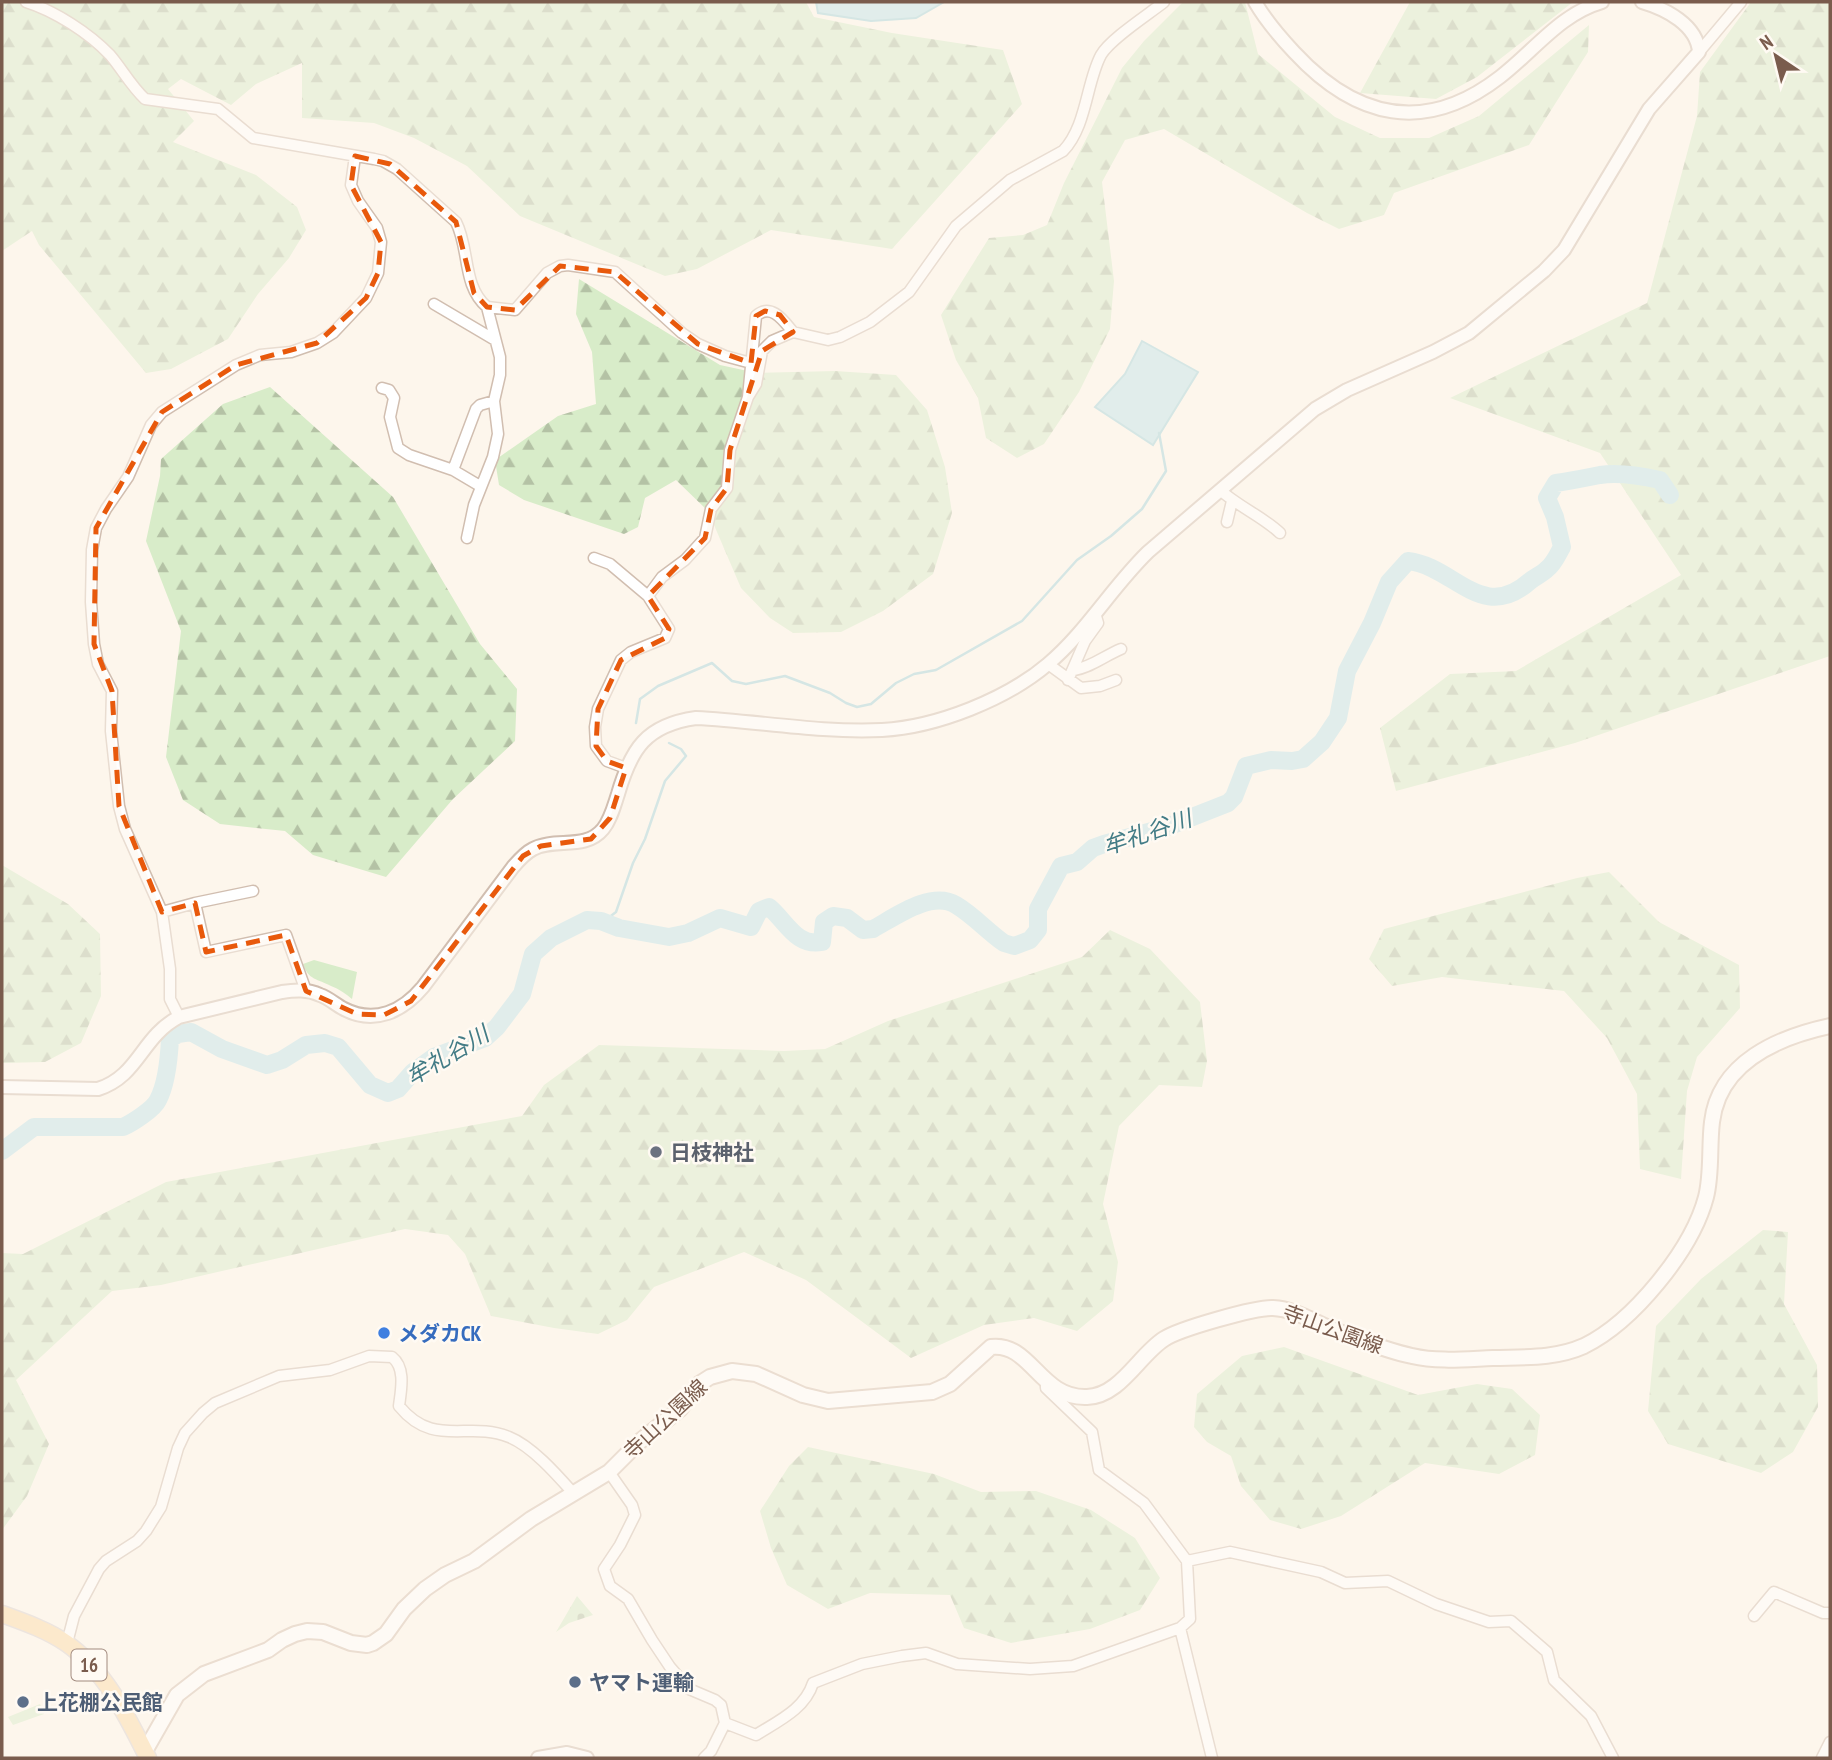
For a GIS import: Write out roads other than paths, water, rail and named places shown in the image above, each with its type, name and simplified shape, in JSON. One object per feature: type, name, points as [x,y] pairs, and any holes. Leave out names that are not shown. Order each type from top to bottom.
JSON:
[{"type":"main road","name":"寺山公園線","points":[[143,1756],[177,1695],[204,1674],[268,1650],[295,1633],[323,1632],[351,1643],[373,1643],[386,1634],[404,1609],[425,1589],[445,1575],[474,1561],[531,1519],[608,1472],[639,1442],[680,1409],[699,1384],[723,1373],[755,1374],[803,1395],[828,1401],[932,1392],[950,1384],[991,1347],[999,1346],[1014,1349],[1046,1382],[1067,1394],[1089,1397],[1104,1393],[1166,1337],[1271,1307],[1292,1311],[1337,1332],[1398,1353],[1434,1360],[1542,1357],[1566,1353],[1587,1344],[1644,1298],[1672,1265],[1688,1240],[1707,1194],[1715,1105],[1726,1082],[1749,1060],[1774,1043],[1802,1032],[1830,1026]]},
{"type":"main road","name":"16","points":[[2,1614],[38,1628],[66,1643],[102,1679],[127,1717],[143,1756]]},
{"type":"street","points":[[26,2],[39,6],[78,29],[109,54],[145,99],[218,109],[253,138],[383,161],[449,214],[461,233],[474,293],[487,307],[500,357],[500,375],[494,401],[498,435],[493,457],[480,486],[467,538]]},
{"type":"street","points":[[648,596],[662,578],[685,560],[705,538],[711,509],[727,488],[730,450],[748,397],[756,384],[762,351],[772,341],[793,332],[828,340],[840,337],[870,322],[909,292],[956,226],[1010,180],[1063,151],[1070,144],[1081,120],[1101,55],[1164,2]]},
{"type":"street","points":[[1255,2],[1286,44],[1348,98],[1374,107],[1415,112],[1434,110],[1467,98],[1501,76],[1575,13],[1586,6],[1602,2]]},
{"type":"street","points":[[1642,2],[1658,7],[1686,26],[1698,43],[1699,52]]},
{"type":"street","points":[[2,1087],[98,1089],[112,1085],[128,1072],[152,1037],[179,1017],[282,992],[306,990],[356,1014],[371,1016],[397,1010],[411,1001],[523,856],[541,846],[591,839],[602,830],[610,818],[631,756],[648,736],[678,721],[712,719],[857,731],[897,729],[962,712],[992,700],[1027,680],[1048,664],[1079,633],[1126,573],[1147,552],[1315,410],[1347,390],[1469,333],[1544,271],[1564,250],[1649,110],[1741,2]]},
{"type":"street","points":[[179,1017],[170,999],[170,969],[162,912],[125,829],[119,806],[111,732],[112,691],[98,664],[94,644],[91,576],[96,528],[128,477],[151,425],[162,412],[236,365],[260,355],[291,352],[317,343],[340,327],[366,299],[378,273],[381,242],[377,228],[358,201],[351,185],[355,156]]},
{"type":"street","points":[[487,307],[515,310],[547,273],[560,266],[614,272],[698,344],[724,356],[751,363]]},
{"type":"street","points":[[434,304],[495,340]]},
{"type":"street","points":[[748,397],[756,316],[765,311],[780,315],[793,332]]},
{"type":"street","points":[[382,388],[389,390],[394,398],[390,417],[398,447],[409,456],[453,470],[480,486]]},
{"type":"street","points":[[453,470],[476,409],[494,401]]},
{"type":"street","points":[[1220,491],[1265,519],[1280,533]]},
{"type":"street","points":[[1227,522],[1233,501]]},
{"type":"street","points":[[594,558],[611,564],[648,596],[669,629],[665,638],[631,652],[621,660],[598,709],[596,746],[607,761],[625,768]]},
{"type":"street","points":[[1068,680],[1085,641],[1098,623],[1095,613]]},
{"type":"street","points":[[1074,670],[1088,668],[1121,649]]},
{"type":"street","points":[[1048,664],[1081,688],[1100,686],[1116,680]]},
{"type":"street","points":[[162,912],[253,891]]},
{"type":"street","points":[[195,903],[206,952],[286,935],[306,990]]},
{"type":"street","points":[[66,1643],[74,1616],[99,1569],[146,1531],[161,1507],[178,1448],[193,1422],[215,1404],[279,1376],[330,1370],[369,1356],[392,1357],[401,1370],[398,1406],[413,1422],[430,1430],[510,1437],[538,1458],[574,1494]]},
{"type":"street","points":[[725,1723],[756,1735],[793,1712],[810,1694],[813,1683],[862,1664],[926,1653],[957,1664],[1053,1669],[1073,1666],[1180,1628],[1190,1619],[1187,1562],[1144,1503],[1099,1470],[1091,1432],[1046,1388],[1046,1382]]},
{"type":"street","points":[[608,1472],[632,1505],[635,1515],[604,1569],[610,1586],[628,1599],[652,1640],[689,1689],[721,1705],[725,1723],[711,1751],[704,1758]]},
{"type":"street","points":[[1187,1562],[1230,1552],[1321,1572],[1345,1583],[1388,1581],[1436,1604],[1489,1622],[1511,1621],[1547,1652],[1554,1680],[1591,1716],[1613,1758]]},
{"type":"street","points":[[1754,1616],[1774,1592],[1823,1613],[1830,1613]]},
{"type":"street","points":[[1180,1628],[1212,1758]]},
{"type":"street","points":[[538,1758],[567,1753],[587,1758]]},
{"type":"water","points":[[816,2],[944,2],[916,18],[871,21],[818,13]]},
{"type":"water","points":[[1142,341],[1198,372],[1153,445],[1095,407],[1125,374]]},
{"type":"waterway","points":[[636,723],[640,699],[658,686],[712,663],[732,681],[746,684],[785,676],[830,693],[857,707],[871,704],[896,683],[914,674],[936,670],[1022,621],[1077,560],[1111,536],[1142,509],[1166,471],[1159,433]]},
{"type":"waterway","name":"牟礼谷川","points":[[2,1151],[34,1127],[123,1127],[137,1119],[158,1100],[164,1086],[170,1039],[178,1034],[191,1032],[222,1049],[267,1065],[282,1060],[306,1045],[325,1043],[338,1047],[370,1085],[388,1093],[398,1089],[413,1072],[434,1057],[485,1038],[497,1027],[522,994],[533,954],[551,938],[587,920],[669,937],[688,933],[720,918],[751,927],[759,911],[769,907],[798,937],[813,943],[822,942],[824,922],[833,916],[847,918],[863,930],[873,929],[913,907],[946,901],[968,913],[1004,943],[1014,946],[1030,940],[1038,930],[1038,909],[1061,866],[1077,862],[1093,848],[1167,827],[1228,803],[1234,797],[1246,766],[1271,760],[1303,759],[1322,742],[1338,718],[1347,671],[1372,623],[1389,582],[1408,561],[1440,572],[1482,595],[1497,597],[1513,593],[1552,564],[1562,547],[1547,498],[1556,483],[1607,474],[1630,475],[1660,480],[1670,495]]},
{"type":"waterway","points":[[603,922],[616,912],[665,781],[686,756],[681,749],[669,743]]},
{"type":"place","name":"日枝神社","points":[[656,1152]]},
{"type":"place","name":"メダカCK","points":[[384,1333]]},
{"type":"place","name":"ヤマト運輸","points":[[575,1682]]},
{"type":"place","name":"上花棚公民館","points":[[23,1702]]}]
